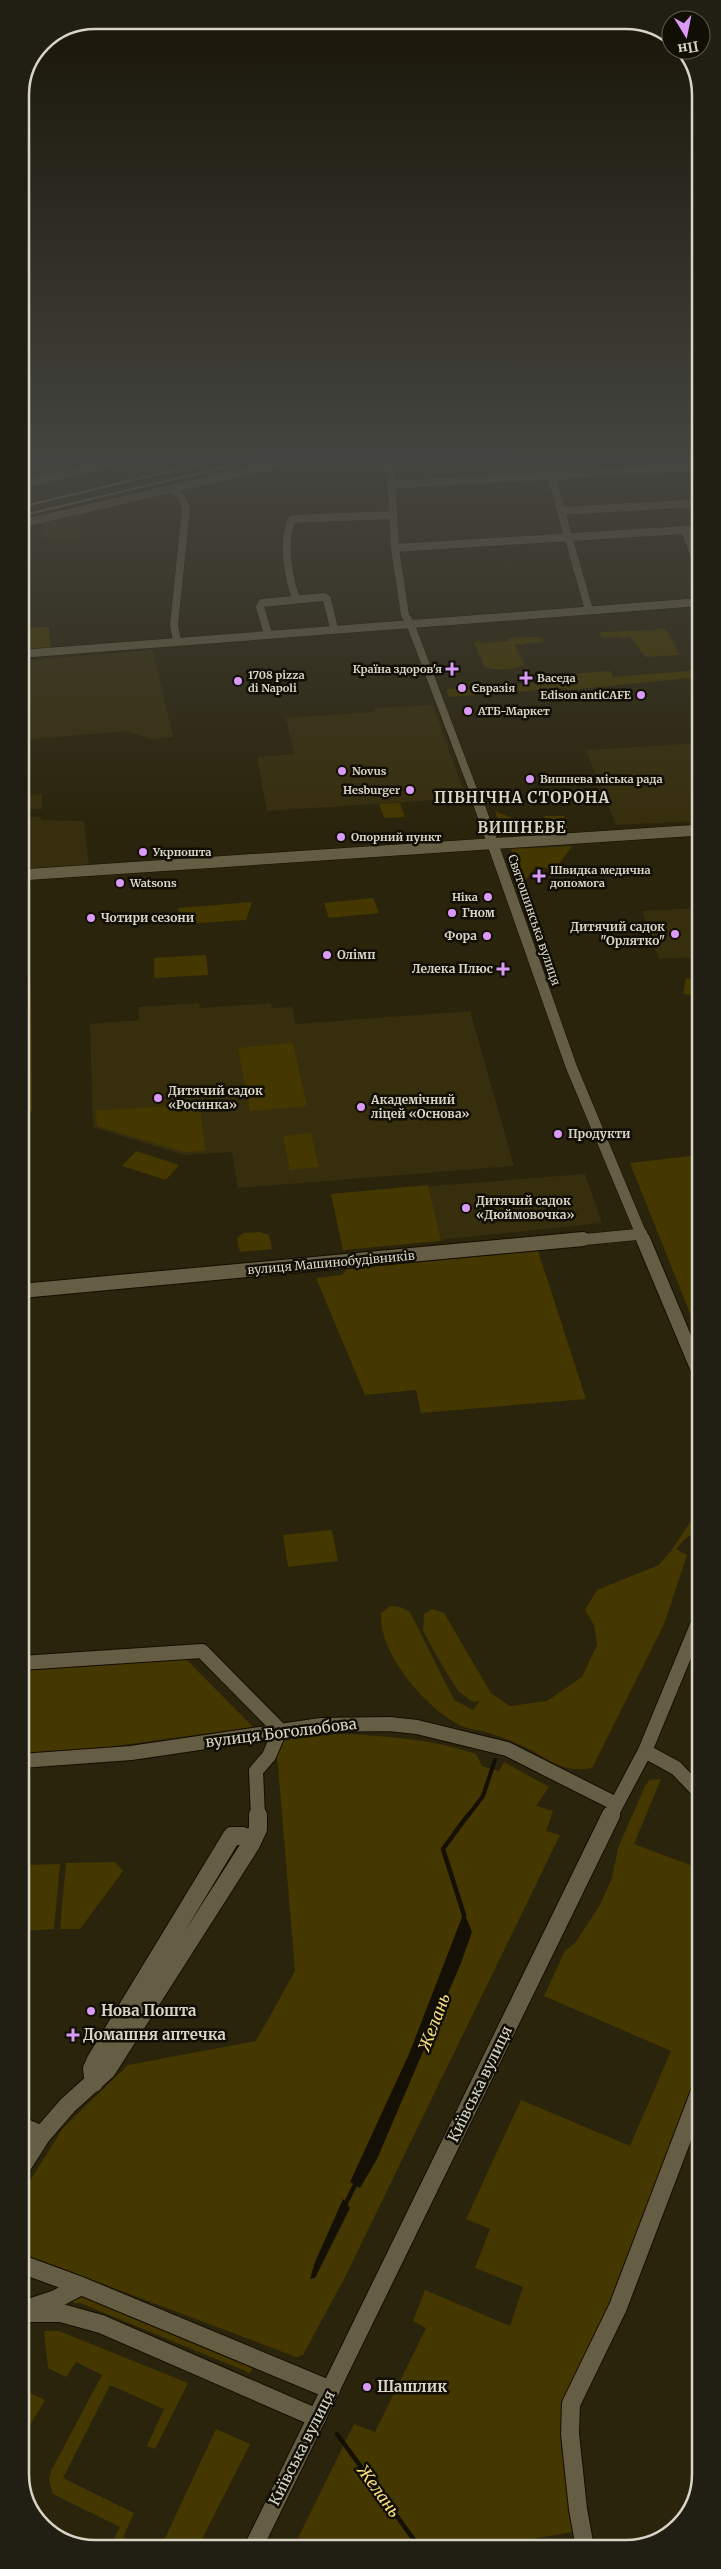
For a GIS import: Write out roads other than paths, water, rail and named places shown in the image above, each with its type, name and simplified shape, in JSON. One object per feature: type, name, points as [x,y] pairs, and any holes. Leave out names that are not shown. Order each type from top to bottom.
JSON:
[{"type":"street","points":[[178,582],[174,625],[178,641]]},
{"type":"street","points":[[292,582],[296,599]]},
{"type":"street","name":"Святошинська вулиця","points":[[401,582],[405,615],[410,623],[493,842],[510,898],[571,1066],[609,1161],[642,1234],[692,1356]]},
{"type":"street","points":[[581,582],[589,610]]},
{"type":"street","points":[[268,634],[260,606],[262,603],[296,599],[324,597],[334,629]]},
{"type":"street","points":[[29,653],[692,603]]},
{"type":"street","points":[[29,875],[493,842],[692,830]]},
{"type":"street","name":"вулиця Машинобудівників","points":[[29,1290],[642,1234]]},
{"type":"street","name":"Київська вулиця","points":[[257,2540],[616,1804],[645,1751],[692,1637]]},
{"type":"street","points":[[29,1662],[202,1651],[280,1730],[270,1756],[256,1771],[258,1829],[250,1844],[107,2070],[68,2105],[42,2135],[29,2155]]},
{"type":"street","name":"вулиця Боголюбова","points":[[29,1760],[131,1753],[280,1730],[360,1723],[417,1727],[507,1749],[616,1804]]},
{"type":"street","points":[[645,1751],[660,1757],[682,1773],[692,1784]]},
{"type":"street","points":[[584,2540],[578,2509],[570,2434],[571,2404],[618,2307],[692,2113]]},
{"type":"street","points":[[29,2129],[42,2135]]},
{"type":"street","points":[[29,2267],[81,2286],[331,2390]]},
{"type":"street","points":[[29,2309],[56,2299],[81,2286]]},
{"type":"street","points":[[29,2312],[61,2313],[101,2324],[317,2418]]},
{"type":"water","points":[[464,1912],[472,1932],[461,1963],[377,2159],[360,2188],[350,2182],[409,2054]]},
{"type":"water","points":[[343,2199],[350,2208],[315,2278],[310,2279],[315,2262]]},
{"type":"waterway","name":"Желань","points":[[467,1817],[483,1796],[495,1760]]},
{"type":"waterway","name":"Желань","points":[[464,1915],[443,1849],[468,1815]]},
{"type":"waterway","name":"Желань","points":[[345,2205],[357,2181]]},
{"type":"waterway","name":"Желань","points":[[337,2434],[414,2540]]},
{"type":"place","name":"Країна здоров'я","points":[[452,669]]},
{"type":"place","name":"Васеда","points":[[526,678]]},
{"type":"place","name":"1708 pizza di Napoli","points":[[238,681]]},
{"type":"place","name":"Євразія","points":[[462,688]]},
{"type":"place","name":"Edison antiCAFE","points":[[641,695]]},
{"type":"place","name":"АТБ-Маркет","points":[[468,711]]},
{"type":"place","name":"Novus","points":[[342,771]]},
{"type":"place","name":"Вишнева міська рада","points":[[530,779]]},
{"type":"place","name":"Hesburger","points":[[410,790]]},
{"type":"place","name":"Опорний пункт","points":[[341,837]]},
{"type":"place","name":"Укрпошта","points":[[143,852]]},
{"type":"place","name":"Швидка медична допомога","points":[[539,876]]},
{"type":"place","name":"Watsons","points":[[120,883]]},
{"type":"place","name":"Ніка","points":[[488,897]]},
{"type":"place","name":"Гном","points":[[452,913]]},
{"type":"place","name":"Чотири сезони","points":[[91,918]]},
{"type":"place","name":"Дитячий садок \"Орлятко\"","points":[[675,934]]},
{"type":"place","name":"Фора","points":[[487,936]]},
{"type":"place","name":"Олімп","points":[[327,955]]},
{"type":"place","name":"Лелека Плюс","points":[[503,969]]},
{"type":"place","name":"Дитячий садок «Росинка»","points":[[158,1098]]},
{"type":"place","name":"Академічний ліцей «Основа»","points":[[361,1107]]},
{"type":"place","name":"Продукти","points":[[558,1134]]},
{"type":"place","name":"Дитячий садок «Дюймовочка»","points":[[466,1208]]},
{"type":"place","name":"Нова Пошта","points":[[91,2011]]},
{"type":"place","name":"Домашня аптечка","points":[[73,2035]]},
{"type":"place","name":"Шашлик","points":[[367,2387]]},
{"type":"district","name":"ПІВНІЧНА СТОРОНА","points":[[522,798]]},
{"type":"district","name":"ВИШНЕВЕ","points":[[522,828]]}]
